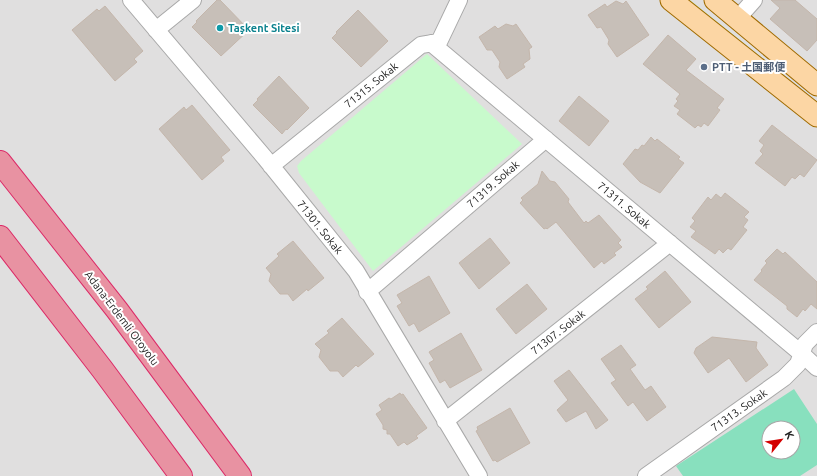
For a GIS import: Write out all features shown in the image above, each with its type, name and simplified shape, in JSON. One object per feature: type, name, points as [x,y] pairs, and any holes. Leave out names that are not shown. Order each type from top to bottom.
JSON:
[{"type":"highway","name":"Adana-Erdemli Otoyolu","points":[[0,162],[117,310],[240,476]]},
{"type":"highway","points":[[0,238],[102,369],[181,476]]},
{"type":"main road","points":[[671,0],[817,116]]},
{"type":"main road","points":[[715,0],[817,84]]},
{"type":"street","name":"71301. Sokak","points":[[131,0],[271,166],[356,271],[479,476]]},
{"type":"street","points":[[156,30],[192,0]]},
{"type":"street","name":"71315. Sokak","points":[[271,166],[420,45],[439,42],[459,0]]},
{"type":"street","points":[[738,18],[754,0]]},
{"type":"street","name":"71311. Sokak","points":[[431,43],[817,368]]},
{"type":"street","name":"71319. Sokak","points":[[368,292],[546,139]]},
{"type":"street","name":"71307. Sokak","points":[[445,421],[670,243]]},
{"type":"street","name":"71313. Sokak","points":[[646,476],[663,471],[784,378],[798,364],[805,344],[817,332]]},
{"type":"shaded area","points":[[0,0],[817,0],[817,476],[0,476]]},
{"type":"green space","points":[[683,0],[690,0],[817,102],[817,108]]},
{"type":"green space","points":[[427,54],[522,144],[373,271],[299,173],[297,166]]},
{"type":"green space","points":[[794,389],[817,424],[817,465],[800,476],[683,476],[676,466]]},
{"type":"building","name":"Taşkent Sitesi","points":[[217,0],[220,0],[249,30],[221,56],[192,27]]},
{"type":"building","points":[[771,0],[795,0],[817,19],[817,40],[807,51],[770,19],[780,8]]},
{"type":"building","points":[[616,1],[623,4],[626,1],[649,35],[617,57],[608,44],[609,40],[601,27],[597,28],[588,15],[605,4],[607,7]]},
{"type":"building","points":[[105,6],[143,51],[134,59],[137,62],[115,81],[72,30],[97,9],[99,11]]},
{"type":"building","name":"Taşkent Sitesi","points":[[358,10],[388,41],[361,67],[332,38]]},
{"type":"building","points":[[506,24],[513,26],[516,24],[532,47],[529,49],[530,59],[523,64],[525,67],[507,79],[499,67],[500,62],[492,50],[487,50],[479,37],[495,26],[498,29]]},
{"type":"building","points":[[668,35],[696,59],[686,70],[724,99],[717,108],[720,110],[708,126],[704,123],[701,127],[698,125],[695,128],[677,114],[680,110],[674,106],[678,101],[676,99],[680,94],[643,64]]},
{"type":"building","points":[[279,76],[309,108],[282,134],[253,105]]},
{"type":"building","points":[[579,96],[609,121],[589,146],[559,121]]},
{"type":"building","points":[[192,105],[230,150],[221,157],[224,161],[202,180],[159,129],[184,107],[186,110]]},
{"type":"building","points":[[772,125],[817,160],[804,177],[800,174],[795,179],[792,177],[785,186],[755,163],[763,154],[760,151],[764,145],[759,141]]},
{"type":"building","points":[[651,137],[655,141],[657,139],[680,157],[678,159],[684,163],[660,193],[640,182],[623,164],[635,149],[638,150],[642,145],[644,146]]},
{"type":"building","points":[[542,171],[550,181],[555,182],[569,199],[568,202],[584,223],[586,221],[588,223],[599,215],[621,240],[618,243],[622,247],[614,253],[616,255],[604,264],[602,261],[594,268],[556,222],[547,229],[544,229],[520,203],[523,200],[521,198],[538,184]]},
{"type":"building","points":[[725,193],[749,212],[744,217],[748,220],[743,227],[747,230],[731,250],[728,248],[723,253],[719,249],[715,254],[691,237],[696,231],[690,227],[695,221],[692,218],[708,197],[711,200],[716,194],[721,198]]},
{"type":"building","points":[[490,238],[510,263],[479,289],[459,263]]},
{"type":"building","points":[[293,241],[324,278],[308,291],[307,289],[293,301],[288,294],[280,294],[269,281],[271,274],[266,268],[279,256],[277,254]]},
{"type":"building","points":[[777,249],[783,254],[785,252],[817,282],[817,309],[811,304],[805,311],[803,309],[797,317],[787,309],[787,306],[754,280],[767,263],[765,261]]},
{"type":"building","points":[[665,271],[691,302],[659,328],[635,299],[648,289],[646,287]]},
{"type":"building","points":[[429,276],[450,313],[419,332],[414,323],[409,326],[397,306],[402,303],[397,295]]},
{"type":"building","points":[[527,284],[547,309],[516,334],[496,309]]},
{"type":"building","points":[[342,318],[374,354],[358,367],[356,365],[343,377],[338,371],[330,371],[319,357],[321,350],[315,344],[329,333],[327,331]]},
{"type":"building","points":[[461,333],[482,370],[450,388],[445,380],[440,383],[429,363],[434,360],[429,352]]},
{"type":"building","points":[[712,337],[757,342],[756,348],[768,365],[746,382],[729,358],[708,373],[694,353],[696,348]]},
{"type":"building","points":[[621,345],[636,365],[630,369],[645,390],[651,386],[666,407],[647,421],[633,402],[628,406],[611,383],[616,380],[601,359]]},
{"type":"building","points":[[569,370],[608,420],[596,429],[586,411],[566,422],[557,410],[568,400],[554,381]]},
{"type":"building","points":[[400,393],[401,395],[403,394],[427,428],[416,436],[418,438],[407,445],[404,442],[398,446],[390,434],[387,434],[387,430],[383,429],[383,425],[376,414],[382,410],[379,405]]},
{"type":"building","points":[[510,408],[530,443],[497,462],[495,460],[493,461],[476,431],[478,430],[477,427]]},
{"type":"place","name":"Taşkent Sitesi","points":[[220,28]]},
{"type":"place","name":"PTT - 土国郵便","points":[[704,67]]}]
